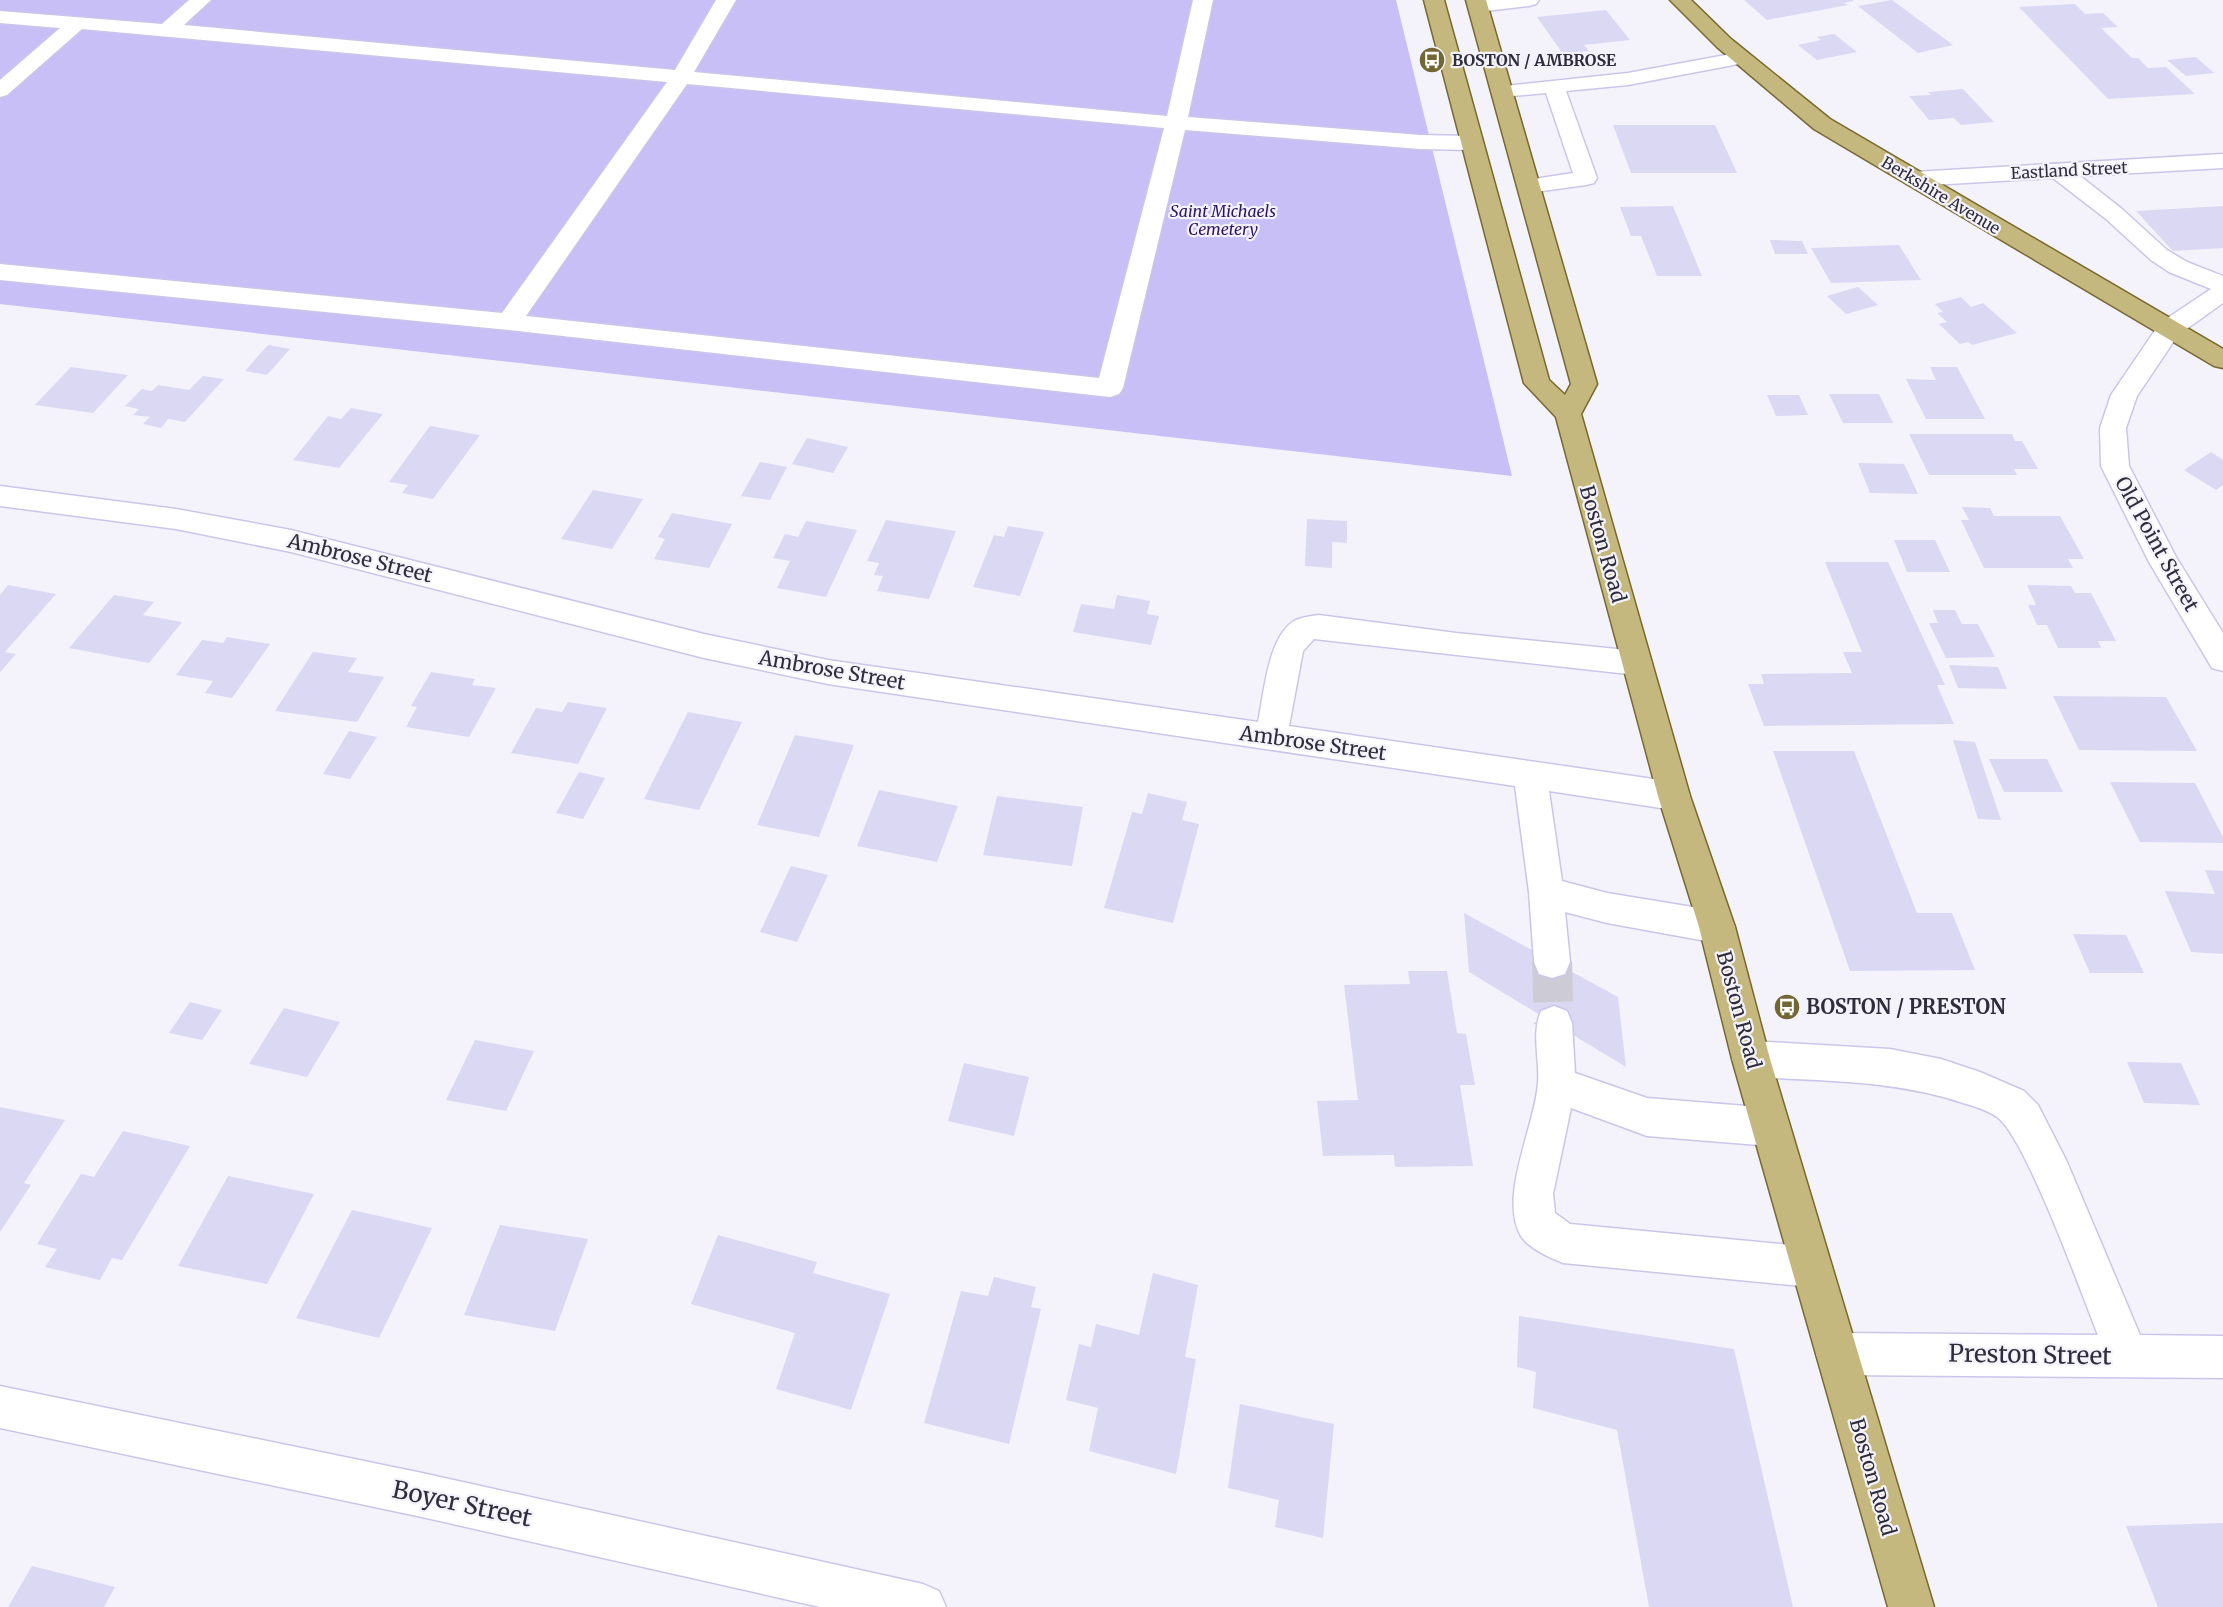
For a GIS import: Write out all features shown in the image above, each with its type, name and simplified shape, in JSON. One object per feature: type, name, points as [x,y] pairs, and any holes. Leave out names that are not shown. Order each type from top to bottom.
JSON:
[{"type":"main road","name":"Boston Road","points":[[1434,0],[1537,383],[1568,414],[1674,796],[1717,927],[1751,1059],[1911,1607]]},
{"type":"main road","name":"Berkshire Avenue","points":[[1680,0],[1742,58],[1822,124],[2223,360]]},
{"type":"main road","points":[[1477,3],[1584,384],[1568,414]]},
{"type":"street","points":[[167,30],[201,0]]},
{"type":"street","points":[[509,322],[681,77],[726,0]]},
{"type":"street","points":[[0,273],[509,322],[1110,388],[1176,123],[1203,0]]},
{"type":"street","points":[[1477,3],[1519,1]]},
{"type":"street","points":[[0,17],[167,30],[1176,123],[1419,142],[1471,143]]},
{"type":"street","points":[[0,91],[77,23]]},
{"type":"street","points":[[1502,91],[1628,79],[1742,58]]},
{"type":"street","points":[[1528,186],[1586,178],[1554,86]]},
{"type":"street","name":"Eastland Street","points":[[1914,179],[2223,160]]},
{"type":"street","points":[[2059,171],[2114,214],[2159,255],[2178,267],[2223,285]]},
{"type":"street","points":[[2169,329],[2223,292]]},
{"type":"street","name":"Old Point Street","points":[[2169,329],[2124,395],[2113,428],[2115,466],[2164,562],[2223,659]]},
{"type":"street","name":"Ambrose Street","points":[[0,496],[176,519],[291,541],[704,645],[828,672],[1674,796]]},
{"type":"street","points":[[1271,736],[1289,647],[1305,629],[1319,627],[1456,645],[1636,663]]},
{"type":"street","points":[[1530,776],[1546,892],[1552,962]]},
{"type":"street","points":[[1546,892],[1607,909],[1717,927]]},
{"type":"street","points":[[1554,1023],[1557,1084],[1533,1194],[1536,1224],[1563,1243],[1812,1267]]},
{"type":"street","points":[[1751,1059],[1890,1067],[1941,1077],[1980,1090],[2010,1104],[2024,1118],[2053,1176],[2128,1356]]},
{"type":"street","points":[[1557,1084],[1611,1106],[1647,1117],[1771,1127]]},
{"type":"street","name":"Preston Street","points":[[1837,1354],[2223,1357]]},
{"type":"street","name":"Boyer Street","points":[[0,1407],[410,1493],[923,1607]]},
{"type":"green space","name":"Saint Michaels Cemetery","points":[[0,0],[1396,0],[1512,476],[0,304]]},
{"type":"building","points":[[1744,0],[1853,1],[1844,3],[1848,5],[1767,20]]},
{"type":"building","points":[[1892,0],[1953,45],[1918,53],[1858,6]]},
{"type":"building","points":[[2075,4],[2085,14],[2103,13],[2118,27],[2101,28],[2132,58],[2138,58],[2148,68],[2166,67],[2195,94],[2108,99],[2019,7]]},
{"type":"building","points":[[1606,10],[1630,40],[1584,45],[1589,51],[1563,54],[1537,17]]},
{"type":"building","points":[[1834,34],[1857,52],[1817,60],[1798,45],[1821,40],[1817,37]]},
{"type":"building","points":[[2196,57],[2214,73],[2186,76],[2167,60]]},
{"type":"building","points":[[1963,89],[1994,122],[1961,125],[1954,118],[1929,120],[1909,96],[1931,95],[1928,92]]},
{"type":"building","points":[[1613,125],[1715,125],[1737,173],[1631,173]]},
{"type":"building","points":[[1673,206],[1702,276],[1657,276],[1641,236],[1631,236],[1620,207]]},
{"type":"building","points":[[2223,206],[2223,248],[2173,251],[2136,211]]},
{"type":"building","points":[[1770,240],[1802,241],[1808,254],[1775,254]]},
{"type":"building","points":[[1899,245],[1921,280],[1831,283],[1811,248]]},
{"type":"building","points":[[1858,287],[1878,305],[1846,314],[1827,296]]},
{"type":"building","points":[[1961,297],[1971,307],[1983,303],[2017,333],[1972,345],[1968,342],[1960,344],[1939,324],[1947,322],[1937,313],[1943,312],[1935,304]]},
{"type":"building","points":[[268,345],[290,349],[267,375],[245,371]]},
{"type":"building","points":[[71,367],[128,375],[93,413],[35,405]]},
{"type":"building","points":[[1930,367],[1957,367],[1985,419],[1926,419],[1906,379],[1936,380]]},
{"type":"building","points":[[203,376],[224,379],[185,422],[168,419],[161,428],[143,424],[150,417],[133,415],[139,409],[125,406],[142,389],[152,391],[158,385],[189,390]]},
{"type":"building","points":[[1829,394],[1879,394],[1893,423],[1843,423]]},
{"type":"building","points":[[1767,395],[1799,395],[1808,415],[1776,416]]},
{"type":"building","points":[[351,408],[383,414],[339,468],[293,460],[328,416],[341,419]]},
{"type":"building","points":[[430,426],[480,435],[433,499],[402,493],[408,485],[389,482]]},
{"type":"building","points":[[1909,434],[2012,434],[2015,441],[2022,441],[2038,469],[2014,469],[2017,475],[1929,475]]},
{"type":"building","points":[[807,438],[848,447],[833,473],[792,464]]},
{"type":"building","points":[[2211,452],[2223,460],[2223,485],[2216,490],[2184,470]]},
{"type":"building","points":[[760,462],[787,467],[770,500],[741,496]]},
{"type":"building","points":[[1858,463],[1904,464],[1918,494],[1870,493]]},
{"type":"building","points":[[593,490],[643,499],[612,549],[561,539]]},
{"type":"building","points":[[1962,507],[1990,508],[1994,516],[2060,516],[2084,559],[2068,559],[2073,568],[1984,568],[1961,520],[1969,520]]},
{"type":"building","points":[[672,513],[732,524],[709,568],[654,559],[665,539],[658,537]]},
{"type":"building","points":[[1307,519],[1347,521],[1347,543],[1332,542],[1332,568],[1305,566]]},
{"type":"building","points":[[886,520],[956,531],[929,599],[877,591],[883,576],[874,575],[879,563],[867,561]]},
{"type":"building","points":[[806,521],[857,530],[826,597],[777,588],[790,561],[773,558],[785,534],[798,537]]},
{"type":"building","points":[[1008,526],[1044,532],[1020,596],[973,587],[994,535],[1004,537]]},
{"type":"building","points":[[1894,540],[1935,540],[1950,572],[1907,572]]},
{"type":"building","points":[[1825,562],[1888,562],[1945,685],[1937,685],[1954,724],[1764,726],[1748,684],[1764,684],[1761,674],[1852,673],[1843,652],[1862,652]]},
{"type":"building","points":[[8,585],[56,594],[5,652],[16,654],[0,672],[0,595]]},
{"type":"building","points":[[2027,585],[2071,586],[2075,593],[2091,593],[2116,641],[2098,641],[2101,648],[2058,648],[2047,625],[2037,625],[2028,605],[2036,605]]},
{"type":"building","points":[[114,595],[154,602],[143,615],[182,622],[149,663],[69,648]]},
{"type":"building","points":[[1117,595],[1150,601],[1147,614],[1159,616],[1151,645],[1073,632],[1081,604],[1114,609]]},
{"type":"building","points":[[1933,610],[1955,610],[1962,624],[1978,624],[1995,657],[1946,658],[1929,623],[1938,623]]},
{"type":"building","points":[[227,637],[270,644],[232,698],[205,693],[213,681],[176,675],[202,640],[223,643]]},
{"type":"building","points":[[313,652],[357,658],[348,672],[384,677],[357,722],[275,711]]},
{"type":"building","points":[[1949,665],[1998,667],[2007,689],[1958,688]]},
{"type":"building","points":[[431,672],[475,679],[472,685],[496,688],[469,737],[406,727],[417,707],[411,706]]},
{"type":"building","points":[[2053,696],[2166,697],[2197,751],[2079,750]]},
{"type":"building","points":[[568,702],[607,708],[578,764],[511,753],[536,708],[562,712]]},
{"type":"building","points":[[688,712],[742,722],[699,810],[644,799]]},
{"type":"building","points":[[349,731],[377,737],[350,779],[323,774]]},
{"type":"building","points":[[795,735],[854,745],[819,837],[757,825]]},
{"type":"building","points":[[1953,740],[1975,742],[2001,820],[1978,819]]},
{"type":"building","points":[[1773,751],[1854,751],[1917,913],[1952,913],[1975,970],[1850,971]]},
{"type":"building","points":[[1989,759],[2047,759],[2063,792],[2004,792]]},
{"type":"building","points":[[579,772],[605,778],[583,819],[556,813]]},
{"type":"building","points":[[2110,782],[2195,783],[2223,837],[2223,843],[2140,842]]},
{"type":"building","points":[[879,790],[958,806],[937,862],[857,846]]},
{"type":"building","points":[[1148,793],[1187,802],[1182,820],[1199,824],[1173,923],[1104,908],[1132,812],[1142,814]]},
{"type":"building","points":[[997,796],[1083,807],[1072,866],[983,855]]},
{"type":"building","points":[[791,866],[828,875],[797,942],[760,932]]},
{"type":"building","points":[[2205,870],[2223,871],[2223,954],[2191,952],[2165,891],[2215,894]]},
{"type":"building","points":[[1464,913],[1618,997],[1626,1067],[1469,972]]},
{"type":"building","points":[[2073,934],[2126,935],[2144,973],[2090,973]]},
{"type":"building","points":[[1408,971],[1447,971],[1457,1033],[1466,1034],[1475,1085],[1460,1085],[1473,1166],[1395,1167],[1394,1155],[1323,1156],[1317,1101],[1358,1100],[1344,985],[1410,984]]},
{"type":"building","points":[[190,1002],[222,1010],[202,1040],[169,1033]]},
{"type":"building","points":[[284,1008],[340,1022],[307,1077],[249,1064]]},
{"type":"building","points":[[475,1040],[534,1051],[506,1111],[446,1100]]},
{"type":"building","points":[[2127,1062],[2181,1063],[2200,1105],[2144,1103]]},
{"type":"building","points":[[964,1063],[1029,1077],[1014,1136],[948,1121]]},
{"type":"building","points":[[0,1107],[65,1120],[24,1183],[31,1185],[0,1232]]},
{"type":"building","points":[[123,1131],[190,1146],[122,1260],[112,1258],[100,1280],[45,1267],[57,1249],[37,1244],[81,1174],[94,1177]]},
{"type":"building","points":[[228,1176],[314,1194],[267,1284],[178,1266]]},
{"type":"building","points":[[352,1210],[432,1228],[379,1338],[296,1318]]},
{"type":"building","points":[[500,1225],[588,1239],[555,1331],[464,1315]]},
{"type":"building","points":[[718,1235],[817,1262],[813,1273],[890,1294],[851,1410],[776,1389],[795,1333],[691,1304]]},
{"type":"building","points":[[1153,1273],[1198,1285],[1185,1357],[1196,1359],[1176,1474],[1089,1451],[1098,1408],[1066,1400],[1079,1344],[1091,1347],[1096,1324],[1139,1335]]},
{"type":"building","points":[[994,1277],[1036,1287],[1031,1307],[1041,1309],[1009,1444],[924,1423],[961,1291],[988,1296]]},
{"type":"building","points":[[1519,1316],[1734,1349],[1793,1607],[1649,1607],[1617,1430],[1533,1408],[1536,1372],[1517,1367]]},
{"type":"building","points":[[1240,1404],[1334,1424],[1323,1538],[1275,1527],[1279,1500],[1228,1488]]},
{"type":"building","points":[[2223,1523],[2223,1607],[2158,1607],[2126,1526]]},
{"type":"building","points":[[32,1566],[115,1587],[104,1607],[8,1607]]},
{"type":"tunnel","points":[[1552,962],[1554,1023]]},
{"type":"place","name":"BOSTON / AMBROSE","points":[[1432,60]]},
{"type":"place","name":"BOSTON / PRESTON","points":[[1787,1007]]}]
